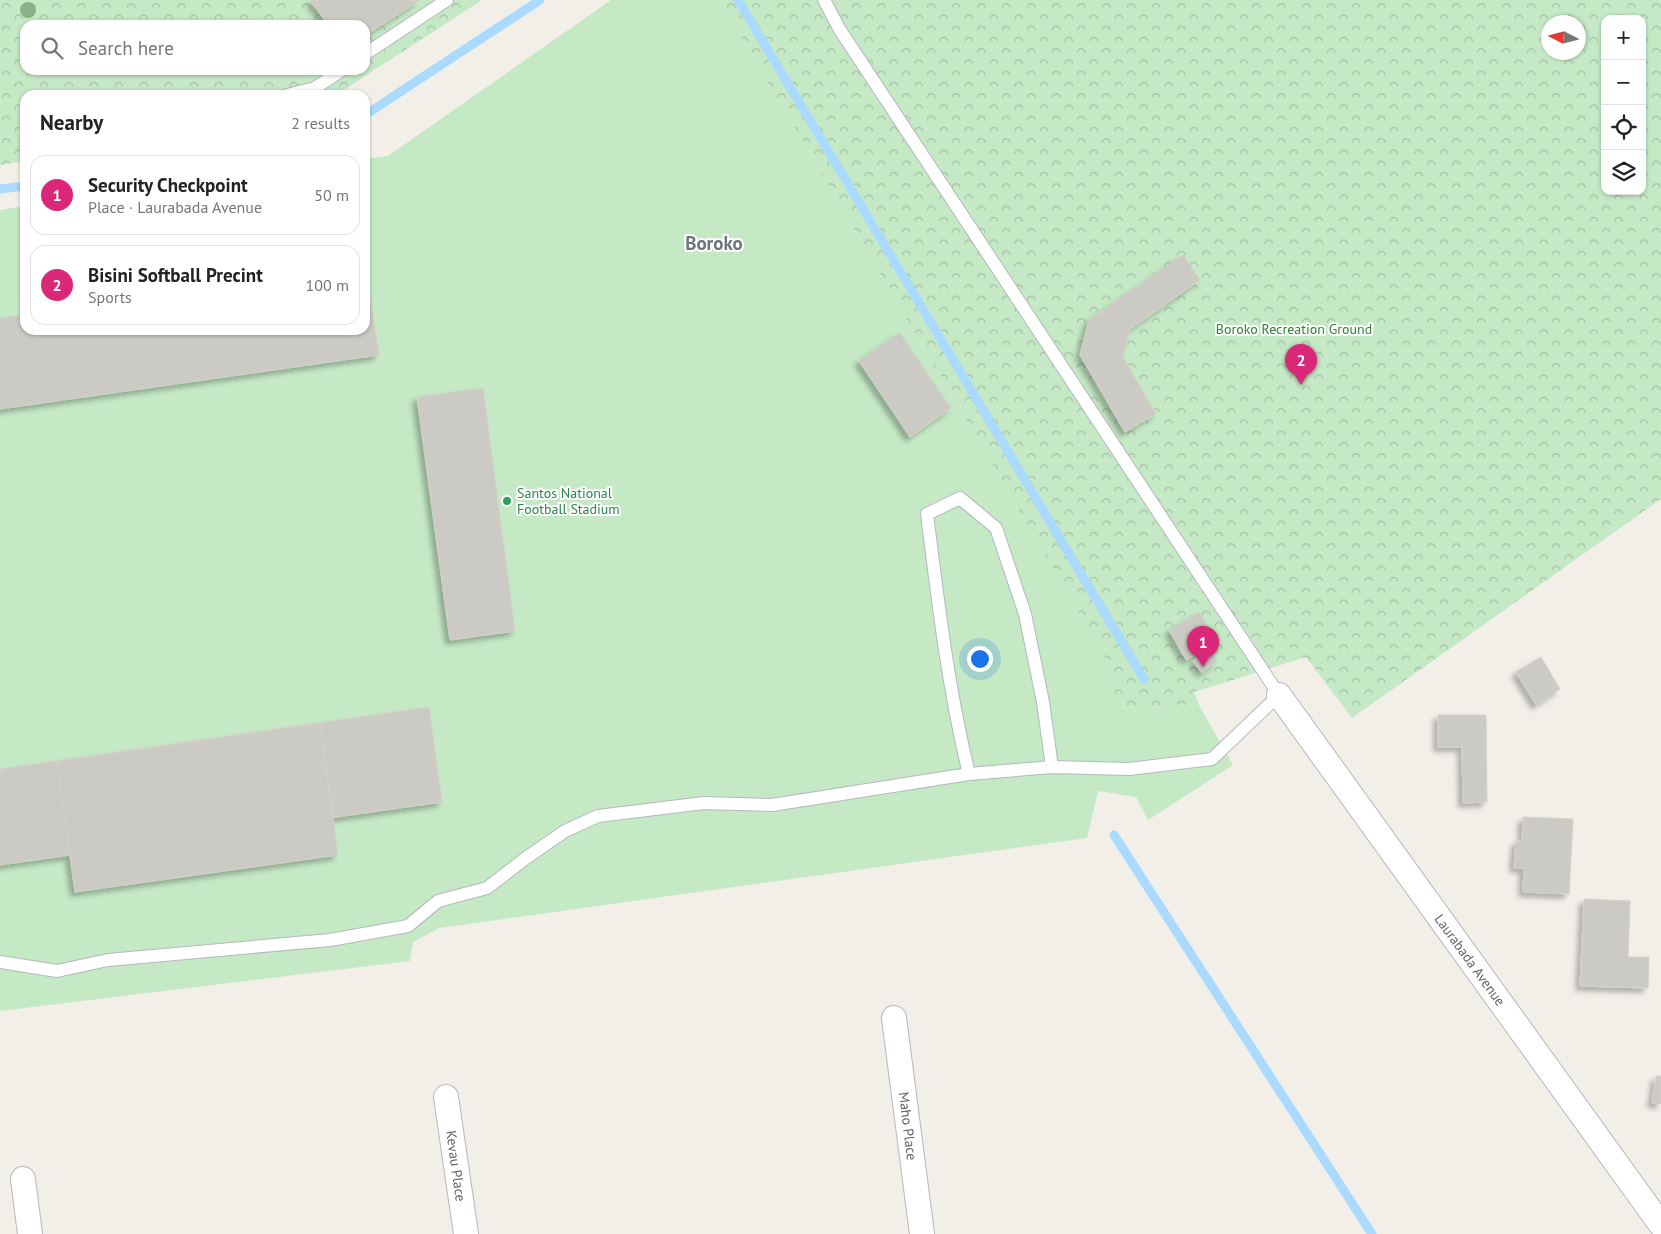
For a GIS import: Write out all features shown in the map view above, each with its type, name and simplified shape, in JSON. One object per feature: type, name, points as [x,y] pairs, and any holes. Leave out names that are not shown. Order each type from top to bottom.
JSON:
[{"type":"street","name":"Laurabada Avenue","points":[[1280,695],[1661,1226]]},
{"type":"street","name":"Maho Place","points":[[894,1018],[922,1234]]},
{"type":"street","name":"Kevau Place","points":[[446,1097],[466,1234]]},
{"type":"street","points":[[23,1179],[30,1234]]},
{"type":"lane","points":[[370,51],[447,0]]},
{"type":"lane","points":[[0,962],[57,970],[108,960],[272,946],[408,926],[438,901],[487,888],[565,831],[598,816],[704,804],[772,805],[969,774],[1052,767],[1129,769],[1212,760],[1280,695],[856,55],[824,0]]},
{"type":"lane","points":[[307,90],[315,88],[334,75]]},
{"type":"lane","points":[[969,774],[954,716],[942,641],[928,514],[960,498],[996,528],[1025,614],[1044,702],[1052,767]]},
{"type":"green space","points":[[0,0],[482,0],[370,73],[370,20],[20,20],[20,75],[367,75],[344,90],[20,90],[20,162],[0,165]]},
{"type":"green space","name":"Santos National Football Stadium","points":[[611,0],[715,0],[726,11],[1113,671],[1111,708],[1199,705],[1233,765],[1148,820],[1136,797],[1098,791],[1087,838],[439,928],[413,942],[410,961],[0,1011],[0,210],[20,207],[20,335],[370,335],[370,158],[388,156]]},
{"type":"green space","name":"Boroko Recreation Ground","points":[[715,0],[1661,0],[1661,499],[1352,718],[1306,657],[1194,692],[1199,705],[1111,708],[1113,671],[726,11]]},
{"type":"building","points":[[310,0],[420,0],[370,33],[370,20],[324,20]]},
{"type":"building","points":[[1183,255],[1200,280],[1129,330],[1123,357],[1156,414],[1125,432],[1080,355],[1089,320]]},
{"type":"building","points":[[370,298],[379,355],[0,409],[0,318],[20,316],[20,335],[370,335]]},
{"type":"building","points":[[900,333],[951,408],[910,437],[859,361]]},
{"type":"building","points":[[483,388],[515,631],[450,640],[417,397]]},
{"type":"building","points":[[1199,612],[1217,642],[1186,660],[1169,630]]},
{"type":"building","points":[[1209,650],[1217,661],[1202,673],[1193,661]]},
{"type":"building","points":[[1541,657],[1560,689],[1536,705],[1516,672]]},
{"type":"building","points":[[429,707],[442,802],[0,865],[0,769]]},
{"type":"building","points":[[1438,715],[1486,715],[1487,802],[1463,803],[1462,747],[1438,747]]},
{"type":"building","points":[[320,723],[338,855],[75,892],[57,761]]},
{"type":"building","points":[[1523,817],[1573,819],[1569,894],[1523,892],[1524,868],[1514,868],[1516,841],[1522,841]]},
{"type":"building","points":[[1584,899],[1630,901],[1628,957],[1649,957],[1648,988],[1580,986]]},
{"type":"building","points":[[1656,1076],[1661,1076],[1661,1104],[1652,1103]]},
{"type":"waterway","points":[[370,112],[540,0]]},
{"type":"waterway","points":[[738,0],[1144,679]]},
{"type":"waterway","points":[[0,189],[20,187]]},
{"type":"waterway","points":[[1114,835],[1372,1234]]},
{"type":"place","name":"Bisini Softball Precint","points":[[1301,385]]},
{"type":"place","name":"Santos National Football Stadium","points":[[507,501]]},
{"type":"place","name":"Security Checkpoint","points":[[1203,667]]},
{"type":"district","name":"Boroko","points":[[714,243]]}]
